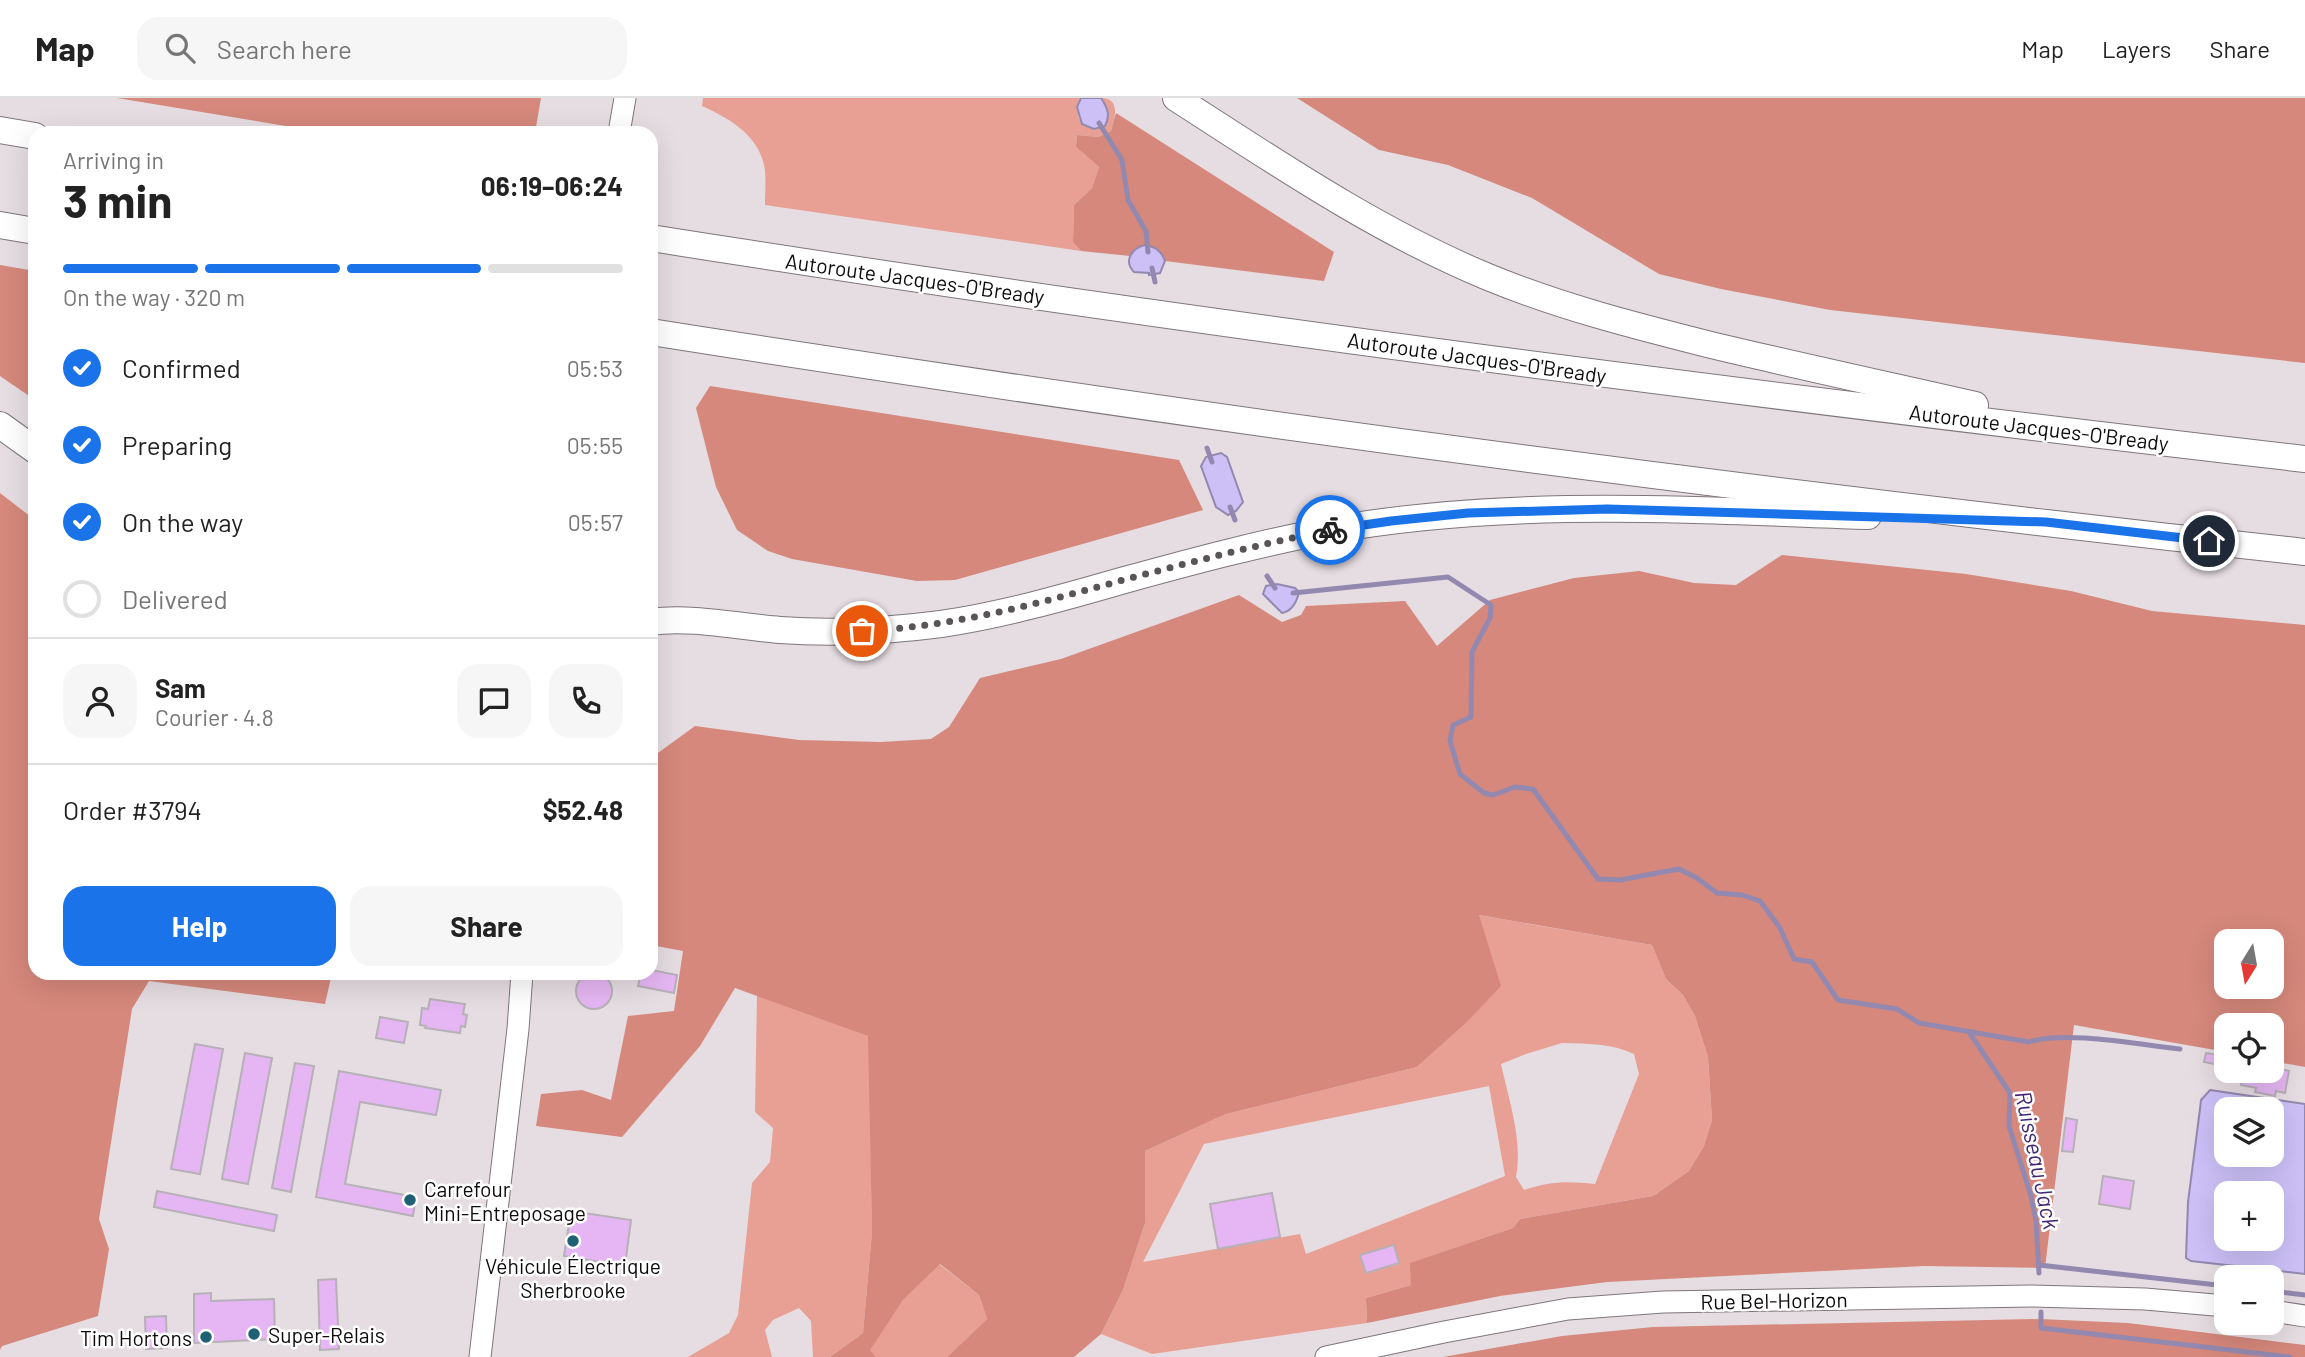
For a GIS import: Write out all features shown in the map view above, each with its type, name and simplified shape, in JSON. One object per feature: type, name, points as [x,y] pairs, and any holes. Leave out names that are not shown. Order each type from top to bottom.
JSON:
[{"type":"highway","points":[[1176,98],[1374,221],[1441,256],[1533,294],[1619,321],[1777,361],[2124,438]]},
{"type":"highway","points":[[0,130],[28,135]]},
{"type":"highway","points":[[0,225],[28,230]]},
{"type":"highway","name":"Autoroute Jacques-O'Bready","points":[[658,239],[1452,354],[2305,459]]},
{"type":"highway","points":[[658,333],[1339,433],[2305,552]]},
{"type":"highway","points":[[0,425],[28,445]]},
{"type":"highway","points":[[658,621],[676,620],[811,632],[917,627],[1007,611],[1292,538],[1391,521],[1468,513],[1598,509],[2046,522]]},
{"type":"street","points":[[620,126],[623,98]]},
{"type":"street","points":[[480,1357],[523,980]]},
{"type":"street","name":"Rue Bel-Horizon","points":[[1326,1357],[1568,1309],[1676,1301],[2031,1296],[2145,1299],[2214,1305]]},
{"type":"street","points":[[2284,1313],[2305,1316]]},
{"type":"shaded area","points":[[117,98],[541,98],[536,126],[286,126]]},
{"type":"shaded area","points":[[703,98],[1081,98],[1077,107],[1079,119],[1107,123],[1108,109],[1101,98],[1112,101],[1115,115],[1111,131],[1098,137],[1077,135],[1076,147],[1099,167],[1092,188],[1074,205],[1073,242],[1081,251],[765,205],[765,171],[757,148],[751,138],[733,123],[702,106]]},
{"type":"shaded area","points":[[1081,98],[1101,98],[1108,111],[1105,126],[1094,129],[1082,124],[1077,107]]},
{"type":"shaded area","points":[[1297,98],[2305,98],[2305,363],[1830,310],[1659,274],[1532,198],[1448,165],[1379,150]]},
{"type":"shaded area","points":[[1116,113],[1334,252],[1324,281],[1165,261],[1154,247],[1133,252],[1130,256],[1081,251],[1073,242],[1074,205],[1092,188],[1099,167],[1076,147],[1077,135],[1098,137],[1111,131]]},
{"type":"shaded area","points":[[1145,245],[1162,254],[1165,261],[1160,273],[1149,275],[1134,272],[1131,268],[1130,256]]},
{"type":"shaded area","points":[[0,265],[28,270],[28,395],[0,376]]},
{"type":"shaded area","points":[[710,386],[1179,460],[1203,510],[955,580],[917,581],[792,559],[768,551],[737,530],[716,487],[696,408]]},
{"type":"shaded area","points":[[1221,453],[1227,457],[1243,502],[1236,511],[1228,515],[1216,507],[1201,466],[1206,457]]},
{"type":"shaded area","points":[[0,493],[28,515],[28,980],[330,980],[325,1004],[149,981],[132,1009],[99,1219],[109,1249],[98,1316],[2,1346],[0,1350]]},
{"type":"shaded area","points":[[1782,555],[1966,574],[2071,591],[2152,611],[2305,625],[2305,1067],[2284,1063],[2284,1013],[2214,1013],[2214,1050],[2074,1025],[2045,1268],[1924,1266],[1607,1282],[1500,1296],[1367,1323],[1366,1298],[1411,1285],[1410,1263],[1513,1228],[1520,1219],[1653,1196],[1689,1171],[1704,1146],[1712,1120],[1708,1057],[1695,1016],[1683,995],[1666,979],[1652,945],[1479,915],[1501,986],[1465,1024],[1417,1067],[1226,1114],[1145,1151],[1145,1223],[1123,1290],[1101,1334],[1074,1357],[947,1357],[987,1319],[979,1295],[940,1264],[903,1300],[870,1350],[876,1357],[830,1357],[863,1333],[872,1232],[868,1036],[735,988],[700,1046],[622,1137],[536,1126],[541,1094],[582,1090],[611,1100],[628,1016],[674,1011],[683,951],[658,946],[658,753],[695,726],[799,740],[881,742],[931,739],[949,727],[980,678],[1061,659],[1239,595],[1282,622],[1301,615],[1306,606],[1405,601],[1437,646],[1490,600],[1574,578],[1639,571],[1694,583],[1736,585]]},
{"type":"shaded area","points":[[1277,584],[1295,588],[1299,592],[1294,605],[1282,613],[1263,594],[1266,586]]},
{"type":"shaded area","points":[[1478,915],[1652,945],[1666,979],[1683,995],[1695,1016],[1708,1057],[1712,1120],[1704,1146],[1689,1171],[1653,1196],[1520,1219],[1513,1228],[1411,1263],[1411,1285],[1366,1298],[1367,1323],[1152,1354],[1101,1334],[1123,1290],[1145,1223],[1145,1151],[1226,1114],[1417,1067],[1465,1024],[1500,986]],"holes":[[[1562,1043],[1625,1050],[1634,1054],[1639,1074],[1595,1184],[1559,1182],[1524,1190],[1516,1177],[1518,1149],[1501,1064]],[[1489,1086],[1505,1176],[1306,1254],[1300,1234],[1143,1262],[1204,1144]],[[1393,1245],[1399,1264],[1366,1273],[1360,1255]]]},
{"type":"shaded area","points":[[757,994],[869,1036],[872,1232],[863,1333],[830,1357],[813,1357],[811,1321],[799,1308],[773,1320],[765,1330],[772,1357],[688,1357],[729,1333],[738,1315],[752,1183],[770,1162],[773,1128],[755,1112]]},
{"type":"shaded area","points":[[2210,1090],[2258,1097],[2214,1097],[2214,1167],[2284,1167],[2284,1101],[2305,1104],[2305,1274],[2284,1272],[2284,1265],[2226,1265],[2186,1258],[2188,1202],[2201,1100]]},
{"type":"shaded area","points":[[939,1264],[979,1295],[987,1319],[947,1357],[876,1357],[869,1350],[903,1300]]},
{"type":"shaded area","points":[[2040,1319],[2128,1323],[2305,1345],[2305,1357],[1443,1357],[1562,1336],[1653,1327]]},
{"type":"building","points":[[658,971],[677,975],[674,993],[638,986],[639,980],[658,980]]},
{"type":"building","points":[[580,980],[608,980],[611,998],[601,1008],[587,1008],[577,998]]},
{"type":"building","points":[[430,999],[465,1004],[465,1027],[461,1026],[460,1033],[420,1025],[422,1008],[428,1009]]},
{"type":"building","points":[[380,1017],[408,1022],[404,1043],[376,1038]]},
{"type":"building","points":[[195,1044],[223,1049],[200,1174],[171,1169]]},
{"type":"building","points":[[245,1053],[272,1058],[248,1184],[222,1179]]},
{"type":"building","points":[[2206,1053],[2214,1054],[2214,1064],[2204,1062]]},
{"type":"building","points":[[295,1063],[314,1066],[291,1192],[272,1188]]},
{"type":"building","points":[[2284,1070],[2289,1071],[2285,1093],[2276,1091],[2275,1096],[2255,1092],[2256,1088],[2241,1085],[2284,1083]]},
{"type":"building","points":[[339,1071],[441,1090],[436,1115],[360,1102],[345,1184],[416,1197],[413,1216],[316,1197]]},
{"type":"building","points":[[2066,1118],[2077,1120],[2073,1152],[2062,1151]]},
{"type":"building","points":[[2103,1176],[2134,1181],[2130,1209],[2099,1204]]},
{"type":"building","points":[[157,1191],[277,1215],[274,1231],[154,1207]]},
{"type":"building","points":[[1272,1193],[1280,1237],[1218,1249],[1210,1204]]},
{"type":"building","points":[[571,1211],[631,1220],[625,1266],[564,1256]]},
{"type":"building","points":[[1394,1245],[1399,1263],[1366,1273],[1360,1255]]},
{"type":"building","points":[[336,1279],[339,1349],[320,1350],[318,1280]]},
{"type":"building","points":[[211,1293],[211,1301],[274,1299],[275,1339],[194,1343],[194,1294]]},
{"type":"building","points":[[166,1316],[167,1348],[146,1349],[145,1317]]},
{"type":"waterway","name":"Ruisseau Jack","points":[[1099,123],[1122,160],[1128,200],[1146,231],[1148,252]]},
{"type":"waterway","name":"Ruisseau Jack","points":[[1152,268],[1155,282]]},
{"type":"waterway","name":"Ruisseau Jack","points":[[1207,448],[1212,462]]},
{"type":"waterway","name":"Ruisseau Jack","points":[[1230,507],[1235,520]]},
{"type":"waterway","name":"Ruisseau Jack","points":[[1267,576],[1275,588]]},
{"type":"waterway","name":"Ruisseau Jack","points":[[1293,593],[1448,577],[1491,605],[1490,618],[1472,652],[1471,717],[1453,725],[1450,741],[1460,774],[1484,793],[1493,795],[1515,787],[1533,789],[1598,879],[1620,880],[1679,869],[1717,893],[1742,895],[1760,901],[1780,928],[1794,959],[1812,962],[1838,1000],[1897,1009],[1919,1023],[2029,1042],[2062,1037],[2180,1049]]},
{"type":"waterway","name":"Ruisseau Jack","points":[[1969,1032],[2010,1093],[2009,1126],[2031,1196],[2036,1221],[2039,1273]]},
{"type":"waterway","points":[[2039,1265],[2214,1285]]},
{"type":"waterway","points":[[2284,1292],[2305,1295]]},
{"type":"waterway","name":"Ruisseau Jack","points":[[2041,1312],[2041,1328],[2290,1357]]},
{"type":"way so far","points":[[862,631],[917,627],[994,614],[1233,551],[1330,530]]},
{"type":"place","name":"Carrefour Mini-Entreposage","points":[[410,1200]]},
{"type":"place","name":"Véhicule Électrique Sherbrooke","points":[[573,1241]]},
{"type":"place","name":"Super-Relais","points":[[254,1334]]},
{"type":"place","name":"Tim Hortons","points":[[206,1337]]},
{"type":"route","points":[[1330,530],[1468,513],[1607,509],[2046,522],[2209,541]]}]
